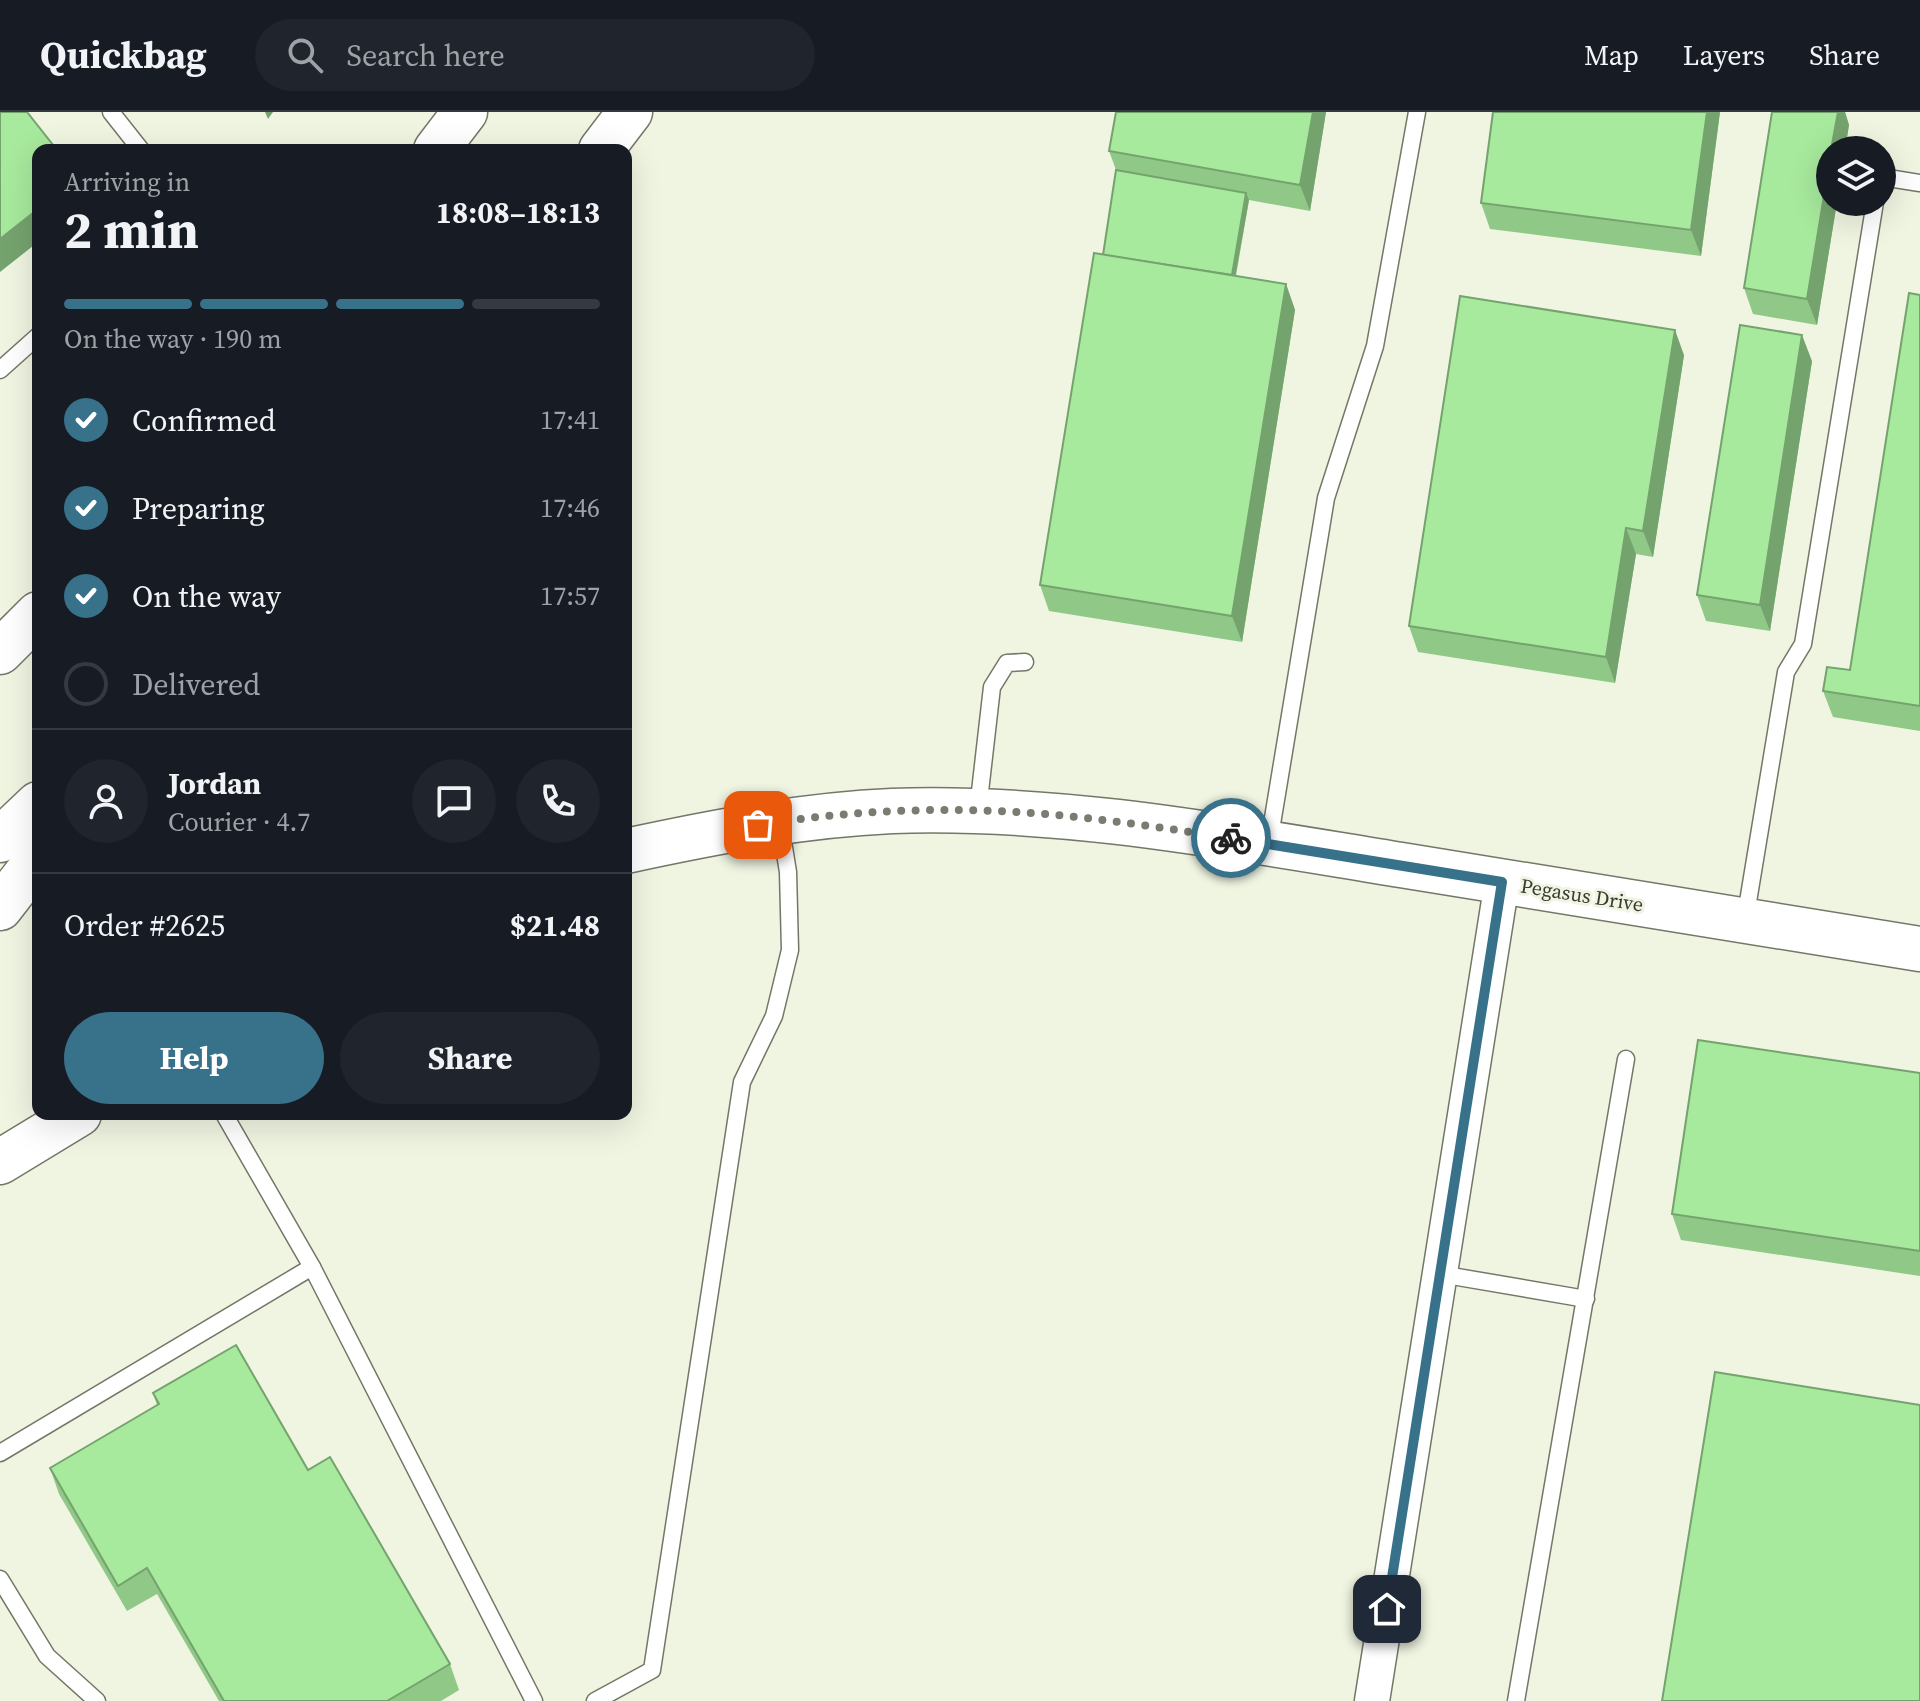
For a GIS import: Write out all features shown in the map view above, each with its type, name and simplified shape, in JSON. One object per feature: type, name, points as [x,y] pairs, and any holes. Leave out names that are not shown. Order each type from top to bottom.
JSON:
[{"type":"main road","points":[[441,144],[465,112]]},
{"type":"main road","points":[[606,144],[630,112]]},
{"type":"main road","points":[[0,626],[32,602]]},
{"type":"main road","points":[[0,652],[32,620]]},
{"type":"main road","points":[[0,840],[32,810]]},
{"type":"main road","name":"Pegasus Drive","points":[[632,850],[780,822],[889,811],[977,810],[1042,814],[1269,843],[1920,949]]},
{"type":"main road","points":[[0,908],[32,867]]},
{"type":"main road","points":[[0,1162],[69,1120]]},
{"type":"street","points":[[1372,1701],[1502,882]]},
{"type":"lane","points":[[111,112],[136,144]]},
{"type":"lane","points":[[1269,843],[1326,498],[1375,346],[1417,112]]},
{"type":"lane","points":[[1896,179],[1920,183]]},
{"type":"lane","points":[[1745,921],[1786,672],[1803,644],[1873,216]]},
{"type":"lane","points":[[0,370],[32,341]]},
{"type":"lane","points":[[977,810],[992,687],[1007,663],[1025,662]]},
{"type":"lane","points":[[595,1701],[652,1670],[742,1082],[774,1016],[790,950],[788,872],[780,822]]},
{"type":"lane","points":[[1516,1701],[1626,1059]]},
{"type":"lane","points":[[227,1120],[312,1267],[534,1701]]},
{"type":"lane","points":[[0,1453],[312,1267]]},
{"type":"lane","points":[[1440,1274],[1586,1299]]},
{"type":"lane","points":[[0,1579],[47,1656],[97,1701]]},
{"type":"building","points":[[0,112],[27,112],[52,144],[32,144],[32,214],[0,239]]},
{"type":"building","points":[[1116,112],[1313,112],[1300,185],[1109,151]]},
{"type":"building","points":[[1493,112],[1707,112],[1691,230],[1481,203]]},
{"type":"building","points":[[1772,112],[1838,112],[1834,136],[1816,136],[1816,216],[1821,216],[1807,299],[1744,288]]},
{"type":"building","points":[[1116,170],[1246,193],[1232,275],[1103,255]]},
{"type":"building","points":[[1094,253],[1286,284],[1232,616],[1040,585]]},
{"type":"building","points":[[1909,293],[1920,295],[1920,706],[1823,691],[1827,667],[1850,670]]},
{"type":"building","points":[[1460,296],[1675,330],[1643,531],[1626,528],[1606,657],[1409,626]]},
{"type":"building","points":[[1740,325],[1802,335],[1760,605],[1697,595]]},
{"type":"building","points":[[1698,1040],[1920,1073],[1920,1251],[1672,1214]]},
{"type":"building","points":[[236,1345],[308,1470],[330,1457],[450,1664],[387,1701],[224,1701],[147,1568],[118,1586],[50,1468],[159,1404],[153,1393]]},
{"type":"building","points":[[1715,1372],[1920,1405],[1920,1701],[1662,1701]]},
{"type":"way so far","points":[[758,825],[889,811],[977,810],[1042,814],[1231,838]]},
{"type":"route","points":[[1231,838],[1502,882],[1387,1609]]}]
